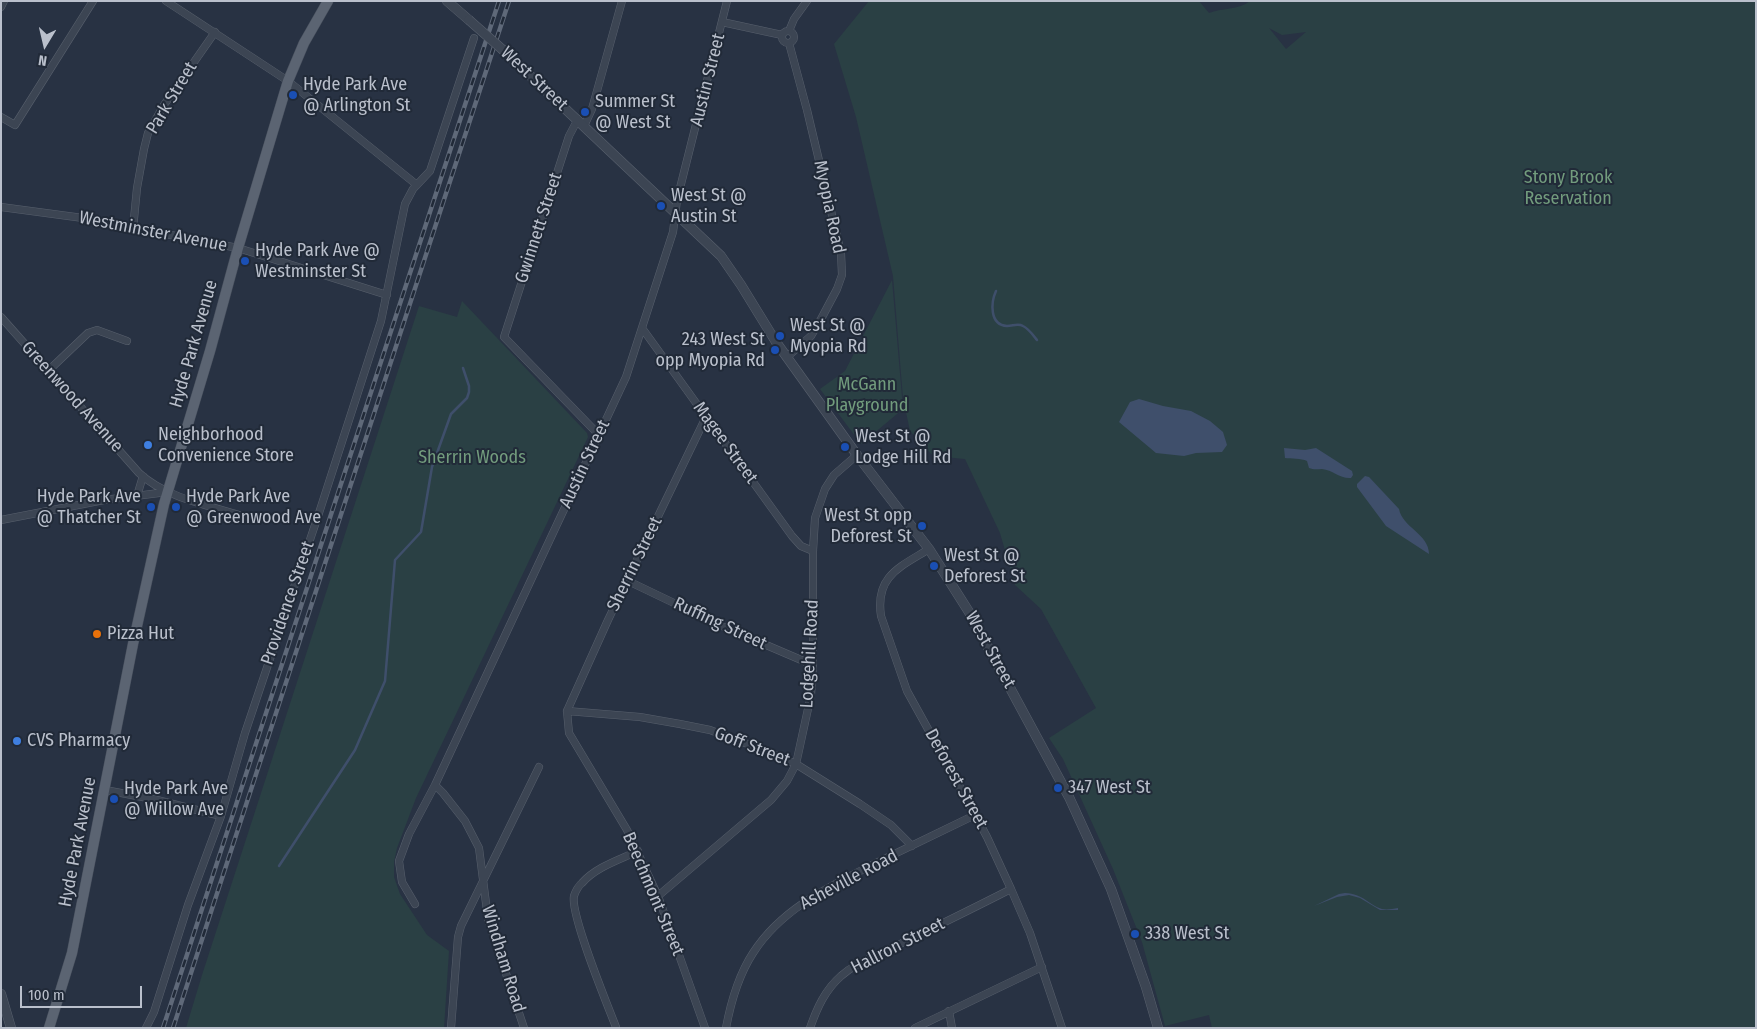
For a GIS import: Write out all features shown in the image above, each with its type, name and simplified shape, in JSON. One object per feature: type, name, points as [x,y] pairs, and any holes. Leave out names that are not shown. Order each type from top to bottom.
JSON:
[{"type":"main road","name":"Hyde Park Avenue","points":[[49,1028],[72,953],[150,560],[168,492],[288,81],[304,43],[328,1]]},
{"type":"street","points":[[1,7],[4,1]]},
{"type":"street","points":[[1,117],[15,125],[93,1]]},
{"type":"street","points":[[166,1],[288,81],[418,185]]},
{"type":"street","name":"West Street","points":[[447,1],[503,50],[721,256],[787,357],[857,455],[929,549],[974,620],[1069,797],[1111,889],[1146,986],[1158,1028]]},
{"type":"street","name":"Gwinnett Street","points":[[598,434],[504,337],[569,136],[592,109],[622,1]]},
{"type":"street","name":"Austin Street","points":[[415,904],[402,882],[399,862],[409,834],[435,785],[626,377],[673,232],[678,200],[727,1]]},
{"type":"street","points":[[790,31],[794,19],[807,1]]},
{"type":"street","points":[[722,22],[782,35]]},
{"type":"street","points":[[782,35],[784,32],[790,31]]},
{"type":"street","points":[[782,35],[783,41],[789,43],[794,37],[794,34],[790,31]]},
{"type":"street","name":"Park Street","points":[[133,229],[137,188],[148,133],[164,106],[215,32]]},
{"type":"street","name":"Providence Street","points":[[146,1028],[154,1012],[188,906],[221,816],[245,733],[381,321],[405,204],[410,193],[432,167],[474,38]]},
{"type":"street","name":"Myopia Road","points":[[787,357],[811,336],[837,289],[842,275],[841,253],[789,43]]},
{"type":"street","name":"Westminster Avenue","points":[[1,207],[83,218],[238,248],[387,295]]},
{"type":"street","name":"Greenwood Avenue","points":[[1,317],[143,476],[168,492],[242,516]]},
{"type":"street","name":"Magee Street","points":[[642,328],[792,536],[801,546],[813,551]]},
{"type":"street","points":[[48,371],[88,333],[97,330],[127,341]]},
{"type":"street","name":"Sherrin Street","points":[[567,711],[608,620],[706,417]]},
{"type":"street","name":"Lodgehill Road","points":[[658,896],[771,800],[787,781],[796,764],[811,695],[815,518],[822,496],[834,476],[857,455]]},
{"type":"street","points":[[137,496],[143,476]]},
{"type":"street","points":[[1,520],[104,500],[168,492]]},
{"type":"street","name":"Deforest Street","points":[[929,549],[889,576],[880,597],[881,616],[907,691],[976,815],[1011,889],[1030,933],[1062,1028]]},
{"type":"street","name":"Ruffing Street","points":[[628,580],[724,627],[813,665]]},
{"type":"street","name":"Goff Street","points":[[567,711],[640,717],[710,730],[761,749],[796,764],[891,825],[912,846]]},
{"type":"street","name":"Beechmont Street","points":[[567,711],[569,733],[638,851],[658,896],[705,1028]]},
{"type":"street","points":[[451,1028],[460,932],[483,880],[539,767]]},
{"type":"street","name":"Windham Road","points":[[435,785],[456,808],[472,832],[479,848],[485,907],[524,1028]]},
{"type":"street","points":[[105,790],[154,799],[221,816]]},
{"type":"street","name":"Asheville Road","points":[[726,1028],[735,990],[747,963],[776,925],[794,909],[829,886],[976,815]]},
{"type":"street","points":[[616,1026],[581,930],[574,896],[581,883],[600,868],[638,851]]},
{"type":"street","name":"Hallron Street","points":[[810,1028],[817,1008],[828,990],[853,965],[889,950],[1011,889]]},
{"type":"street","points":[[915,1028],[1042,967]]},
{"type":"street","points":[[1,994],[11,1028]]},
{"type":"street","points":[[949,1011],[952,1028]]},
{"type":"green space","name":"Stony Brook Reservation","points":[[869,1],[1199,1],[1209,13],[1241,6],[1250,1],[1756,1],[1756,1028],[1212,1028],[1209,1015],[1165,1026],[1142,942],[1113,869],[1063,759],[1049,738],[1096,708],[1041,609],[1015,585],[1000,533],[965,459],[933,456],[910,431],[903,398],[893,276],[856,117],[834,44]],"holes":[[[1269,28],[1282,35],[1306,32],[1286,49]]]},
{"type":"green space","name":"McGann Playground","points":[[892,280],[903,409],[861,444],[820,389],[845,371]]},
{"type":"green space","name":"Sherrin Woods","points":[[462,301],[587,433],[588,437],[416,798],[397,848],[394,862],[394,877],[400,894],[427,935],[449,951],[444,1028],[186,1028],[419,306],[457,317]]},
{"type":"water","points":[[1139,399],[1191,411],[1210,421],[1223,432],[1227,445],[1222,452],[1196,453],[1184,456],[1156,453],[1119,422],[1130,402]]},
{"type":"water","points":[[1284,448],[1305,450],[1316,448],[1352,471],[1353,475],[1351,478],[1347,478],[1326,470],[1309,468],[1307,461],[1285,458]]},
{"type":"water","points":[[1365,476],[1369,477],[1399,509],[1405,521],[1425,541],[1429,554],[1386,526],[1357,487],[1357,484]]},
{"type":"water","points":[[1345,893],[1357,895],[1382,909],[1398,908],[1398,910],[1380,910],[1360,898],[1349,895],[1337,897],[1314,906]]},
{"type":"waterway","points":[[996,291],[993,301],[993,312],[997,322],[1007,326],[1021,325],[1029,330],[1037,340]]},
{"type":"waterway","points":[[279,866],[355,750],[385,681],[395,560],[421,532],[432,467],[451,414],[467,398],[469,392],[463,368]]},
{"type":"railway","points":[[163,1028],[499,1]]},
{"type":"railway","points":[[173,1028],[509,1]]},
{"type":"place","name":"Hyde Park Ave @ Arlington St","points":[[293,95]]},
{"type":"place","name":"Summer St @ West St","points":[[585,112]]},
{"type":"place","name":"West St @ Austin St","points":[[661,206]]},
{"type":"place","name":"Hyde Park Ave @ Westminster St","points":[[245,261]]},
{"type":"place","name":"West St @ Myopia Rd","points":[[780,336]]},
{"type":"place","name":"243 West St opp Myopia Rd","points":[[775,350]]},
{"type":"place","name":"Neighborhood Convenience Store","points":[[148,445]]},
{"type":"place","name":"West St @ Lodge Hill Rd","points":[[845,447]]},
{"type":"place","name":"Hyde Park Ave @ Thatcher St","points":[[151,507]]},
{"type":"place","name":"Hyde Park Ave @ Greenwood Ave","points":[[176,507]]},
{"type":"place","name":"West St opp Deforest St","points":[[922,526]]},
{"type":"place","name":"West St @ Deforest St","points":[[934,566]]},
{"type":"place","name":"Pizza Hut","points":[[97,634]]},
{"type":"place","name":"CVS Pharmacy","points":[[17,741]]},
{"type":"place","name":"347 West St","points":[[1058,788]]},
{"type":"place","name":"Hyde Park Ave @ Willow Ave","points":[[114,799]]},
{"type":"place","name":"338 West St","points":[[1135,934]]}]
